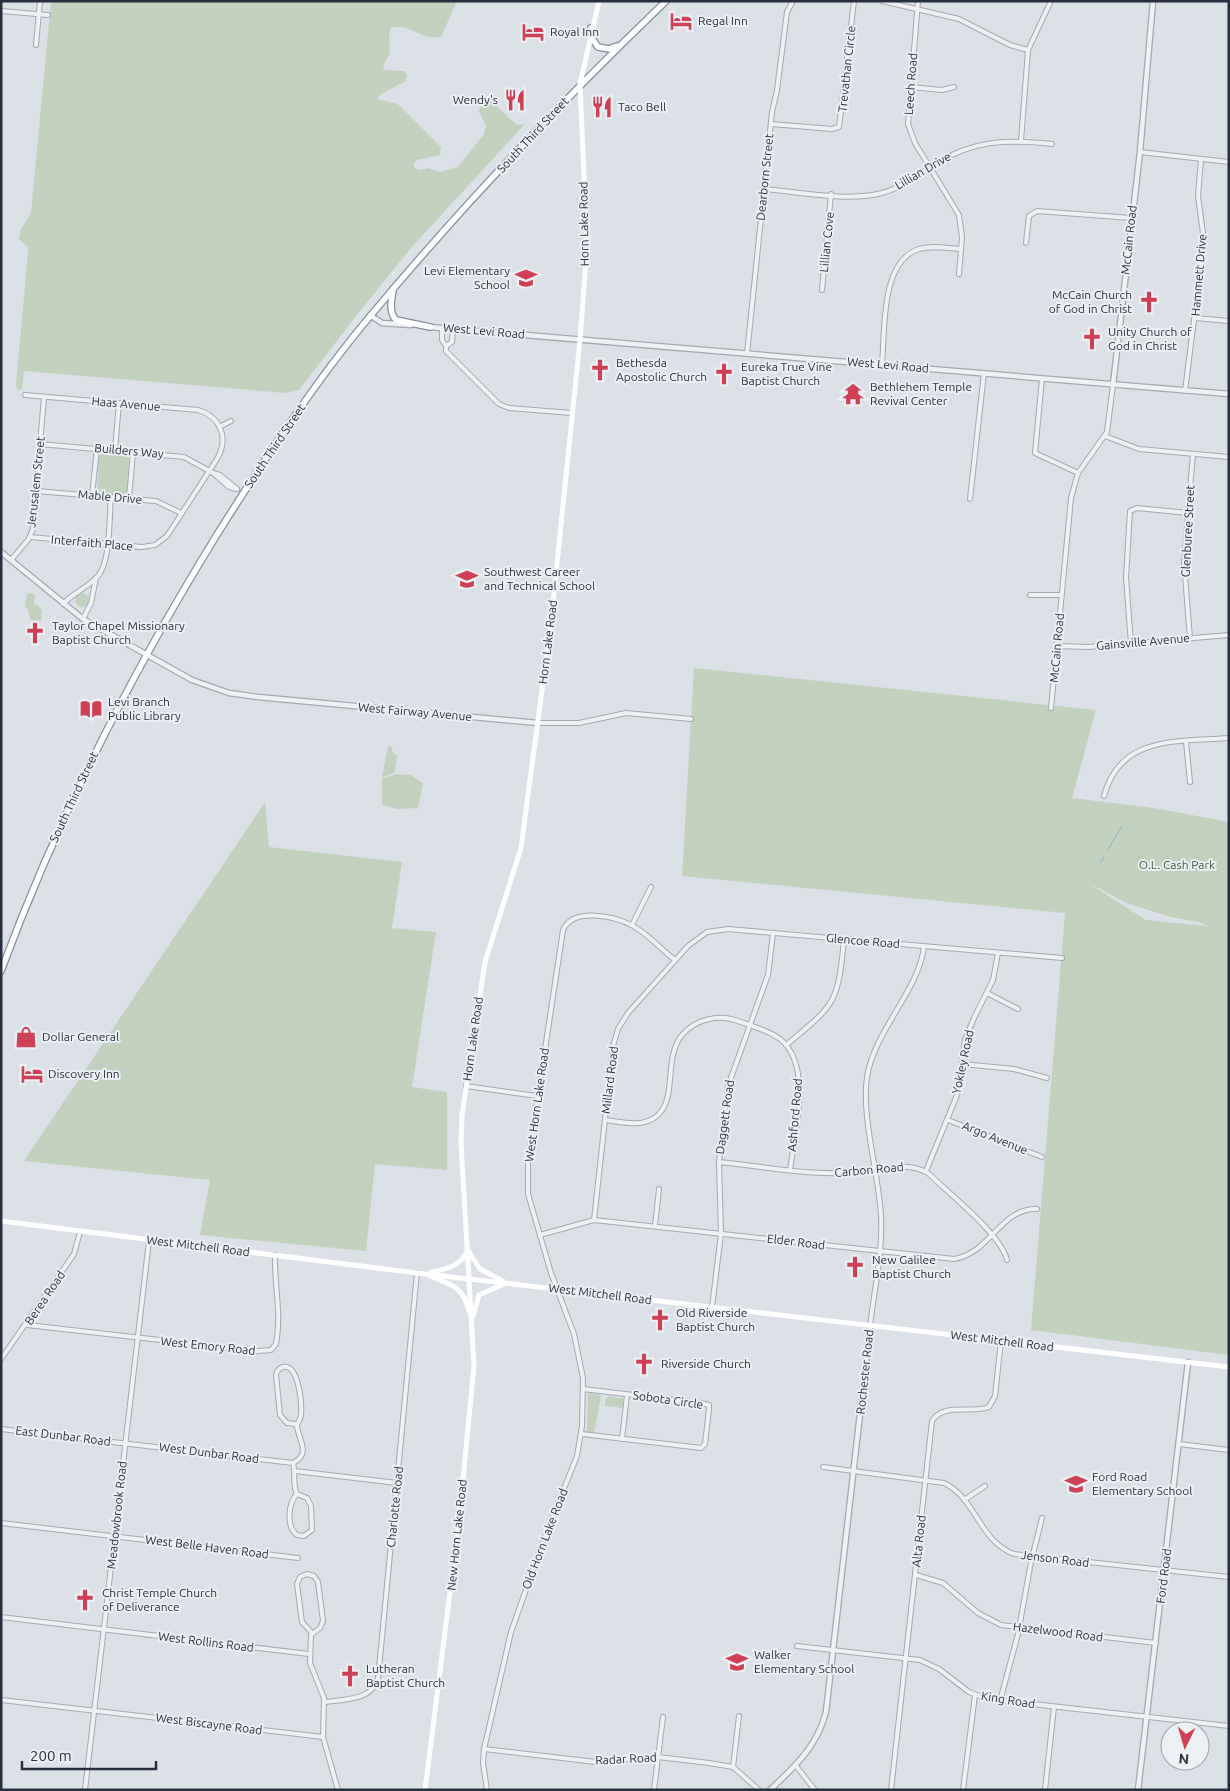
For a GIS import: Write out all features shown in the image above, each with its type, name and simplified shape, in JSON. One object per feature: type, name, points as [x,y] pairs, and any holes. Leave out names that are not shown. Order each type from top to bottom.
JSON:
[{"type":"highway","name":"South Third Street","points":[[1,971],[34,885],[72,798],[146,654],[243,493],[298,412],[370,315],[580,84],[666,1]]},
{"type":"highway","points":[[591,28],[593,40],[598,48],[609,49],[621,44]]},
{"type":"highway","points":[[394,289],[391,307],[393,317],[396,320],[430,327]]},
{"type":"main road","name":"Horn Lake Road","points":[[470,1278],[461,1143],[466,1086],[485,962],[521,848],[551,622],[580,340],[587,246],[580,84],[591,28],[599,1]]},
{"type":"main road","name":"West Mitchell Road","points":[[1,1221],[425,1274],[1229,1367]]},
{"type":"main road","points":[[425,1274],[453,1267],[464,1258],[468,1250]]},
{"type":"main road","points":[[468,1250],[480,1269],[508,1283]]},
{"type":"main road","points":[[425,1274],[461,1291],[466,1297],[472,1321]]},
{"type":"main road","name":"New Horn Lake Road","points":[[425,1790],[441,1677],[469,1428],[474,1366],[470,1278]]},
{"type":"main road","points":[[472,1321],[479,1295],[508,1283]]},
{"type":"street","points":[[36,45],[40,1]]},
{"type":"street","name":"Dearborn Street","points":[[747,354],[771,124],[787,12],[793,1]]},
{"type":"street","name":"Trevathan Circle","points":[[771,124],[832,129],[839,127],[854,1]]},
{"type":"street","points":[[882,1],[959,19],[1010,45],[1028,50]]},
{"type":"street","name":"Leech Road","points":[[918,1],[908,117],[916,143],[959,216],[962,229],[959,274]]},
{"type":"street","points":[[1021,141],[1028,50],[1051,1]]},
{"type":"street","name":"McCain Road","points":[[1051,708],[1071,498],[1078,473],[1104,436],[1108,426],[1140,152],[1153,1]]},
{"type":"street","points":[[1,11],[48,15]]},
{"type":"street","points":[[910,87],[942,90],[954,87]]},
{"type":"street","name":"Lillian Drive","points":[[764,189],[862,196],[884,193],[896,188],[951,155],[973,146],[1021,141],[1052,144]]},
{"type":"street","points":[[1140,152],[1229,162]]},
{"type":"street","name":"Hammett Drive","points":[[1185,391],[1204,236],[1198,193],[1201,159]]},
{"type":"street","name":"Lillian Cove","points":[[822,290],[831,194]]},
{"type":"street","points":[[1026,243],[1029,216],[1037,211],[1131,218]]},
{"type":"street","points":[[882,364],[890,284],[897,265],[910,253],[920,249],[931,247],[961,250]]},
{"type":"street","name":"West Levi Road","points":[[370,315],[382,323],[1229,394]]},
{"type":"street","points":[[1195,318],[1229,321]]},
{"type":"street","points":[[442,328],[442,340],[446,346],[446,351],[498,404],[509,408],[572,413]]},
{"type":"street","points":[[446,346],[452,342],[453,328]]},
{"type":"street","points":[[970,499],[984,373]]},
{"type":"street","points":[[1042,379],[1035,453],[1078,473]]},
{"type":"street","name":"Haas Avenue","points":[[25,395],[198,410],[208,414],[221,426]]},
{"type":"street","name":"Jerusalem Street","points":[[11,560],[30,537],[44,397]]},
{"type":"street","points":[[115,450],[119,403]]},
{"type":"street","points":[[181,513],[211,472],[222,449],[223,435],[221,426],[231,421]]},
{"type":"street","points":[[1104,436],[1139,449],[1229,457]]},
{"type":"street","name":"Builders Way","points":[[40,444],[184,457],[211,472],[229,487],[243,493]]},
{"type":"street","points":[[92,496],[96,449]]},
{"type":"street","points":[[129,498],[133,452]]},
{"type":"street","name":"Glenburee Street","points":[[1190,638],[1184,563],[1193,454]]},
{"type":"street","name":"Mable Drive","points":[[36,491],[158,502],[181,513]]},
{"type":"street","points":[[83,619],[90,607],[96,578],[105,564],[111,497]]},
{"type":"street","points":[[1131,643],[1126,580],[1130,511],[1137,508],[1188,513]]},
{"type":"street","name":"Interfaith Place","points":[[30,537],[145,547],[155,546],[167,536],[181,513]]},
{"type":"street","name":"West Fairway Avenue","points":[[1,552],[83,619],[192,680],[212,688],[241,695],[538,723],[579,724],[622,713],[691,718]]},
{"type":"street","points":[[63,604],[72,594],[96,578]]},
{"type":"street","points":[[82,588],[92,594]]},
{"type":"street","points":[[1030,594],[1061,595]]},
{"type":"street","name":"Gainsville Avenue","points":[[1057,646],[1083,648],[1229,635]]},
{"type":"street","points":[[1104,796],[1114,772],[1132,753],[1152,745],[1229,738]]},
{"type":"street","points":[[1186,742],[1190,782]]},
{"type":"street","points":[[651,887],[632,925],[675,960]]},
{"type":"street","name":"West Horn Lake Road","points":[[556,1289],[528,1194],[527,1178],[537,1096],[562,934],[570,920],[580,916],[615,919],[632,925]]},
{"type":"street","name":"Glencoe Road","points":[[675,960],[696,938],[710,931],[728,929],[1062,958]]},
{"type":"street","name":"Daggett Road","points":[[712,1307],[720,1234],[719,1162],[729,1081],[768,975],[772,933]]},
{"type":"street","points":[[786,1045],[823,1013],[834,1000],[840,982],[844,939]]},
{"type":"street","name":"Rochester Road","points":[[770,1790],[796,1766],[812,1747],[823,1723],[854,1470],[881,1216],[866,1098],[868,1071],[879,1041],[921,963],[924,946]]},
{"type":"street","name":"Yokley Road","points":[[926,1172],[958,1091],[968,1031],[996,973],[998,953]]},
{"type":"street","name":"Millard Road","points":[[594,1220],[614,1044],[618,1029],[628,1013],[675,960]]},
{"type":"street","points":[[987,993],[1018,1009]]},
{"type":"street","name":"Ashford Road","points":[[605,1120],[640,1123],[658,1115],[666,1102],[673,1051],[681,1037],[692,1026],[707,1019],[719,1017],[749,1025],[771,1034],[786,1045],[798,1065],[800,1081],[790,1170]]},
{"type":"street","points":[[962,1064],[1014,1069],[1047,1078]]},
{"type":"street","points":[[466,1086],[537,1096]]},
{"type":"street","name":"Argo Avenue","points":[[948,1120],[1042,1157]]},
{"type":"street","name":"Carbon Road","points":[[719,1162],[836,1174],[902,1166],[926,1172],[992,1235],[1002,1247],[1006,1260]]},
{"type":"street","points":[[654,1226],[659,1189]]},
{"type":"street","name":"Elder Road","points":[[540,1235],[594,1220],[878,1252],[958,1258],[976,1252],[1016,1213],[1027,1209],[1037,1209]]},
{"type":"street","name":"Berea Road","points":[[1,1360],[27,1325],[74,1254],[80,1232]]},
{"type":"street","name":"Meadowbrook Road","points":[[84,1790],[95,1711],[149,1241]]},
{"type":"street","name":"West Emory Road","points":[[138,1338],[258,1352],[270,1350],[276,1344],[280,1319],[274,1280],[275,1256]]},
{"type":"street","name":"Charlotte Road","points":[[325,1702],[365,1695],[377,1682],[417,1272]]},
{"type":"street","name":"Old Horn Lake Road","points":[[487,1790],[483,1763],[484,1749],[511,1632],[545,1536],[577,1456],[582,1434],[583,1390],[574,1334],[556,1289]]},
{"type":"street","points":[[27,1325],[138,1338]]},
{"type":"street","name":"Alta Road","points":[[891,1790],[932,1421],[936,1415],[944,1410],[980,1411],[989,1407],[995,1396],[1001,1341]]},
{"type":"street","name":"Ford Road","points":[[1138,1790],[1188,1362]]},
{"type":"street","points":[[296,1424],[287,1423],[280,1415],[276,1373],[285,1366],[291,1368],[296,1374],[301,1415],[296,1424],[303,1449],[300,1458],[293,1463],[295,1471],[294,1484],[297,1494]]},
{"type":"street","name":"Sobota Circle","points":[[582,1434],[697,1448],[703,1447],[705,1444],[709,1405],[583,1390]]},
{"type":"street","points":[[622,1439],[627,1395]]},
{"type":"street","name":"East Dunbar Road","points":[[1,1429],[125,1444]]},
{"type":"street","name":"West Dunbar Road","points":[[125,1444],[293,1463]]},
{"type":"street","points":[[1179,1444],[1229,1450]]},
{"type":"street","name":"Jenson Road","points":[[823,1467],[926,1479],[948,1484],[964,1500],[987,1535],[996,1545],[1014,1554],[1164,1572],[1229,1577]]},
{"type":"street","points":[[295,1471],[397,1482]]},
{"type":"street","points":[[964,1500],[985,1486]]},
{"type":"street","points":[[297,1494],[307,1498],[311,1506],[312,1530],[304,1536],[297,1535],[292,1529],[290,1504],[297,1494]]},
{"type":"street","points":[[1000,1701],[1019,1628],[1032,1557],[1042,1518]]},
{"type":"street","name":"West Belle Haven Road","points":[[1,1523],[298,1558]]},
{"type":"street","points":[[312,1633],[303,1624],[297,1584],[300,1577],[307,1574],[314,1576],[318,1582],[323,1619],[321,1626],[312,1633],[309,1654],[310,1663],[322,1688],[325,1702],[323,1737],[338,1790]]},
{"type":"street","name":"Hazelwood Road","points":[[916,1575],[943,1583],[978,1613],[1000,1625],[1156,1643]]},
{"type":"street","name":"West Rollins Road","points":[[1,1618],[309,1654]]},
{"type":"street","name":"King Road","points":[[797,1646],[906,1658],[934,1666],[976,1695],[1000,1701],[1229,1726]]},
{"type":"street","points":[[963,1790],[976,1695]]},
{"type":"street","name":"West Biscayne Road","points":[[1,1700],[323,1737]]},
{"type":"street","points":[[1045,1790],[1054,1707]]},
{"type":"street","points":[[739,1716],[733,1767],[758,1790]]},
{"type":"street","points":[[654,1790],[663,1717]]},
{"type":"street","name":"Radar Road","points":[[484,1749],[596,1762],[658,1757],[733,1767]]},
{"type":"street","points":[[796,1766],[816,1790]]},
{"type":"green space","points":[[51,1],[457,1],[441,37],[428,37],[398,27],[391,28],[389,33],[390,53],[383,66],[385,70],[404,71],[407,75],[406,81],[381,94],[377,99],[398,104],[441,147],[440,155],[417,160],[414,163],[414,168],[419,170],[428,168],[440,172],[458,167],[484,134],[486,126],[479,111],[482,98],[489,99],[517,125],[525,124],[411,248],[299,390],[285,393],[24,371],[22,389],[18,391],[16,385],[28,252],[28,247],[19,239],[21,229],[31,213]]},
{"type":"green space","points":[[104,453],[125,454],[129,459],[127,491],[123,495],[97,491],[99,456]]},
{"type":"green space","points":[[32,593],[35,596],[34,604],[42,610],[41,621],[36,625],[31,623],[28,609],[25,607],[27,594]]},
{"type":"green space","points":[[79,593],[85,593],[89,600],[85,607],[79,607],[75,603],[75,597]]},
{"type":"green space","name":"O.L. Cash Park","points":[[694,668],[1096,710],[1072,798],[1154,808],[1229,822],[1229,1355],[1031,1330],[1065,913],[682,876]],"holes":[[[1087,882],[1126,903],[1171,917],[1199,922],[1207,926],[1146,920]]]},
{"type":"green space","points":[[388,746],[392,747],[392,751],[397,756],[395,772],[382,778]]},
{"type":"green space","points":[[396,774],[410,775],[423,783],[418,808],[398,809],[382,805],[382,779]]},
{"type":"green space","points":[[265,802],[269,847],[402,862],[392,928],[436,932],[412,1087],[447,1092],[447,1170],[375,1164],[366,1251],[200,1235],[210,1180],[24,1161]]},
{"type":"green space","points":[[588,1393],[598,1394],[601,1397],[594,1433],[587,1432]]},
{"type":"green space","points":[[609,1396],[623,1399],[623,1408],[605,1406],[605,1400]]},
{"type":"waterway","points":[[1107,851],[1122,826]]},
{"type":"waterway","points":[[1100,863],[1104,857]]},
{"type":"place","name":"Regal Inn","points":[[681,21]]},
{"type":"place","name":"Royal Inn","points":[[533,32]]},
{"type":"place","name":"Wendy's","points":[[515,100]]},
{"type":"place","name":"Taco Bell","points":[[602,107]]},
{"type":"place","name":"Levi Elementary School","points":[[526,278]]},
{"type":"place","name":"McCain Church of God in Christ","points":[[1149,302]]},
{"type":"place","name":"Unity Church of God in Christ","points":[[1092,339]]},
{"type":"place","name":"Bethesda Apostolic Church","points":[[600,370]]},
{"type":"place","name":"Eureka True Vine Baptist Church","points":[[724,374]]},
{"type":"place","name":"Bethlehem Temple Revival Center","points":[[853,394]]},
{"type":"place","name":"Southwest Career and Technical School","points":[[467,579]]},
{"type":"place","name":"Taylor Chapel Missionary Baptist Church","points":[[35,633]]},
{"type":"place","name":"Levi Branch Public Library","points":[[91,709]]},
{"type":"place","name":"Dollar General","points":[[26,1037]]},
{"type":"place","name":"Discovery Inn","points":[[32,1074]]},
{"type":"place","name":"New Galilee Baptist Church","points":[[855,1267]]},
{"type":"place","name":"Old Riverside Baptist Church","points":[[660,1320]]},
{"type":"place","name":"Riverside Church","points":[[644,1364]]},
{"type":"place","name":"Ford Road Elementary School","points":[[1076,1484]]},
{"type":"place","name":"Christ Temple Church of Deliverance","points":[[85,1600]]},
{"type":"place","name":"Walker Elementary School","points":[[737,1662]]},
{"type":"place","name":"Lutheran Baptist Church","points":[[350,1676]]}]
